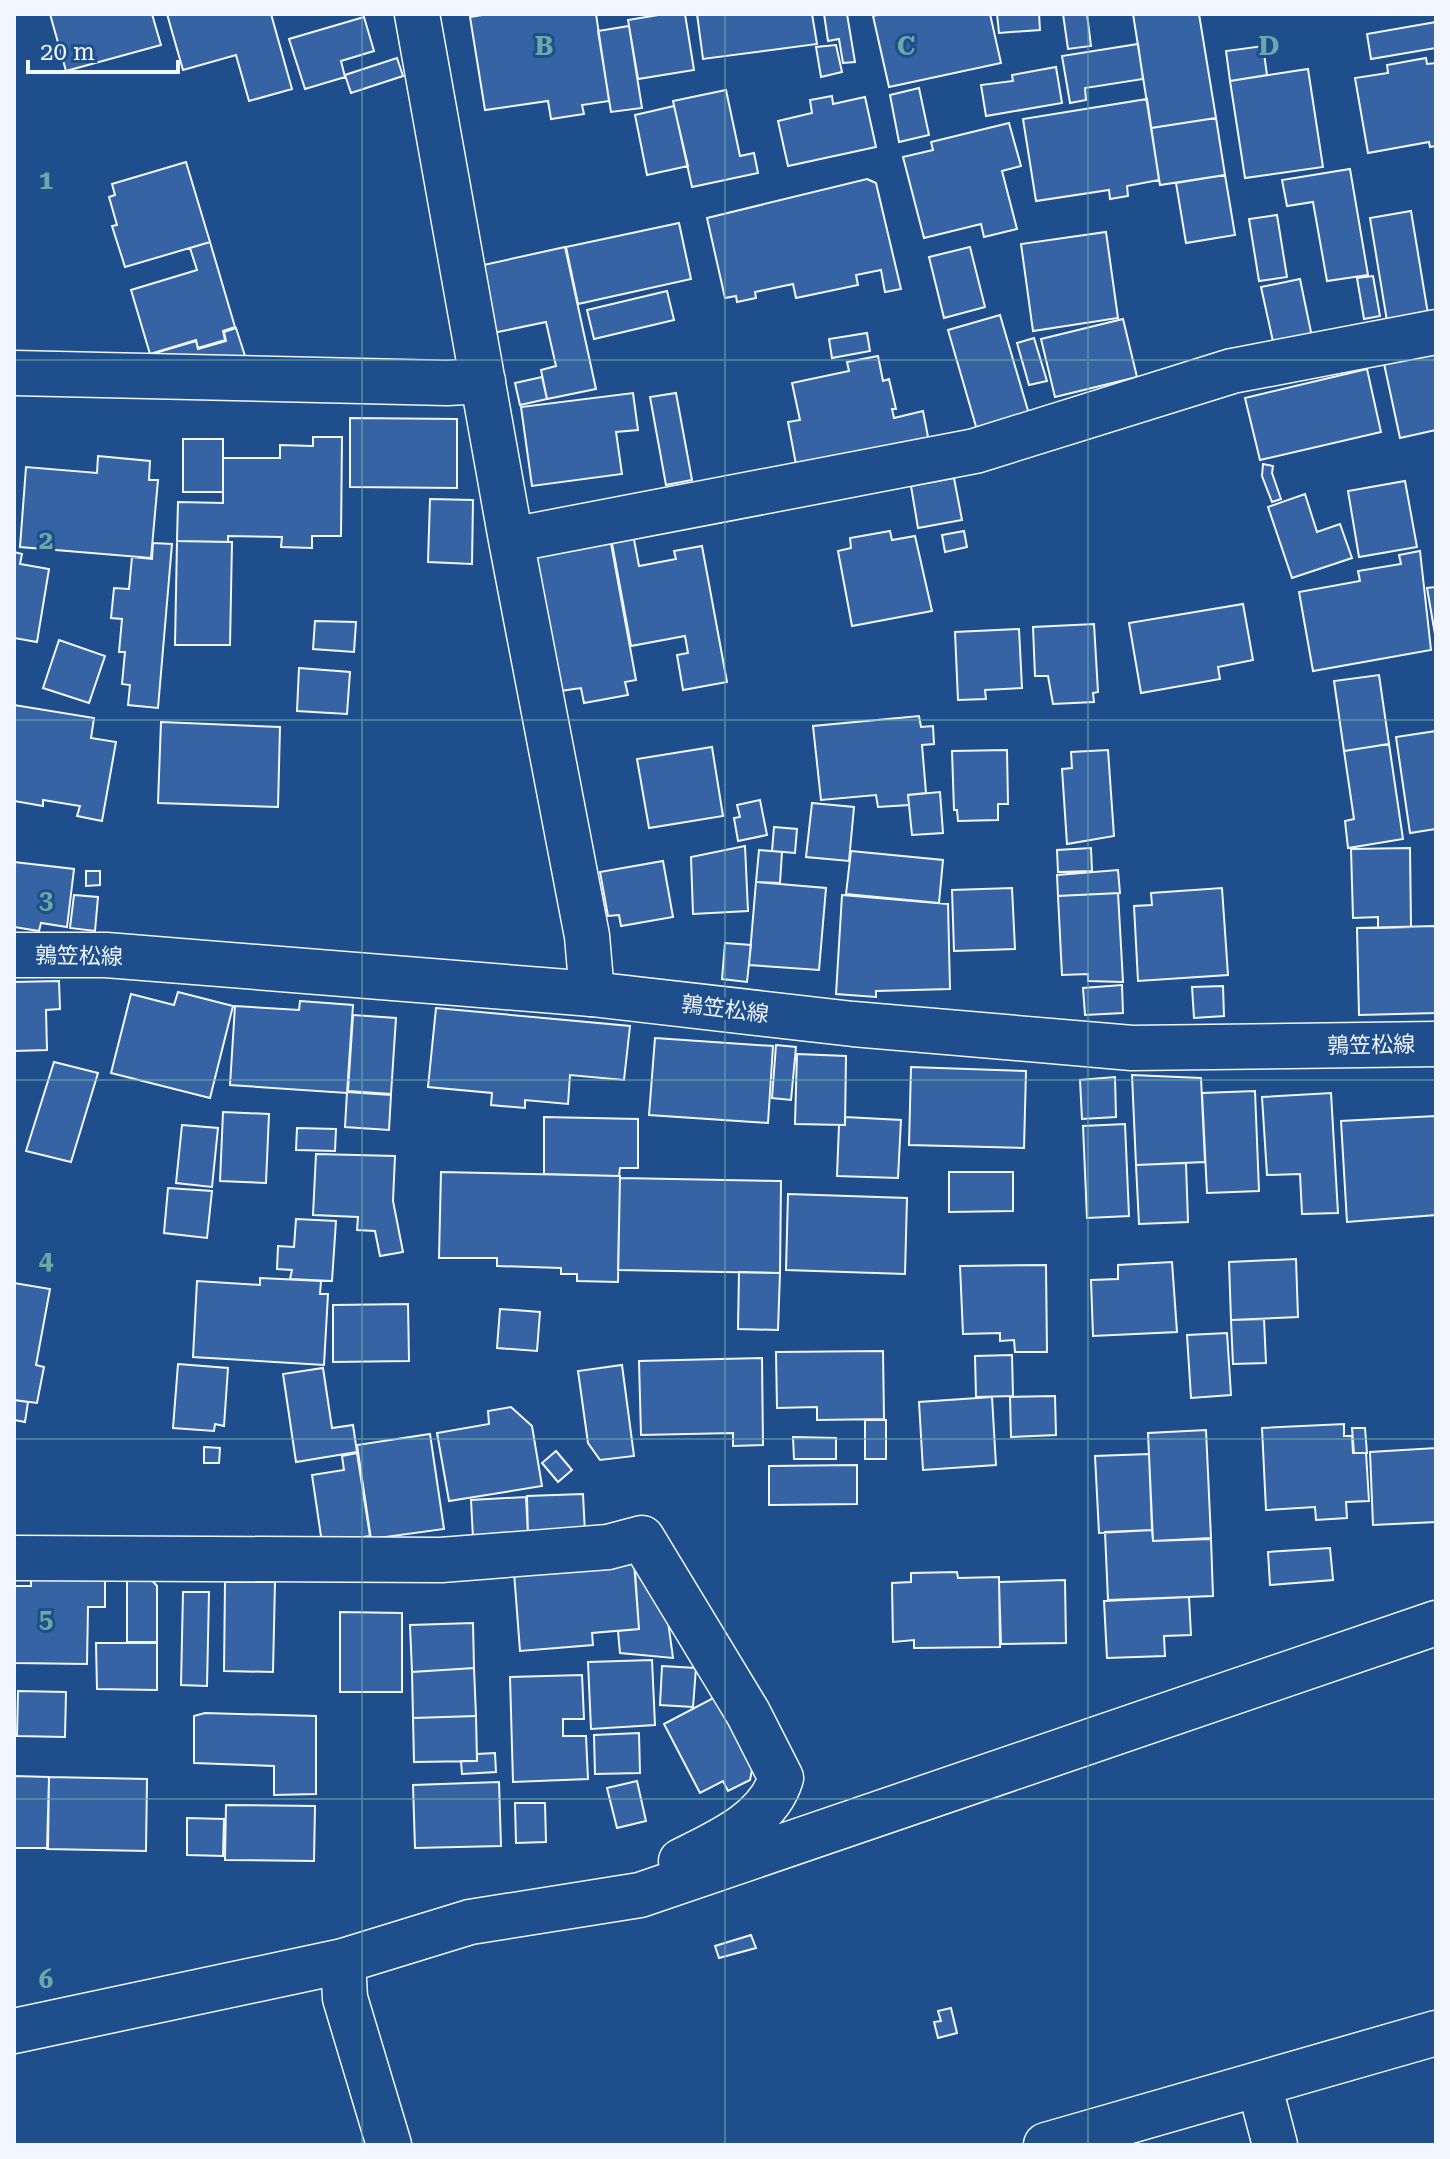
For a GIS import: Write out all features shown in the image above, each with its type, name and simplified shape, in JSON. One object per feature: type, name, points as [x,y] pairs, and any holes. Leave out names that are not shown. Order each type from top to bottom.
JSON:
[{"type":"street","points":[[417,14],[511,540],[587,936],[592,994]]},
{"type":"street","points":[[511,540],[975,451],[1232,371],[1436,332]]},
{"type":"street","points":[[14,373],[447,383],[483,381]]},
{"type":"street","name":"鶉笠松線","points":[[14,955],[106,955],[592,994],[853,1024],[1132,1048],[1436,1044]]},
{"type":"street","points":[[14,1558],[441,1560],[608,1547],[642,1538],[748,1713],[781,1778],[775,1799],[729,1837],[650,1877],[640,1895]]},
{"type":"street","points":[[1369,1645],[1381,1627],[1436,1590]]},
{"type":"street","points":[[14,2031],[343,1961],[470,1922],[640,1895],[1436,1623]]},
{"type":"street","points":[[343,1961],[345,1998],[389,2145]]},
{"type":"street","points":[[1046,2145],[1436,2033]]},
{"type":"street","points":[[1259,2084],[1275,2145]]},
{"type":"building","points":[[50,14],[152,14],[161,45],[66,71]]},
{"type":"building","points":[[167,14],[271,14],[292,89],[249,101],[236,55],[183,70]]},
{"type":"building","points":[[488,14],[596,14],[609,101],[582,105],[584,114],[551,119],[548,101],[485,110],[470,17]]},
{"type":"building","points":[[685,14],[694,70],[638,79],[628,20]]},
{"type":"building","points":[[697,14],[812,14],[817,44],[703,59]]},
{"type":"building","points":[[824,14],[847,14],[855,62],[843,63],[839,39],[828,41]]},
{"type":"building","points":[[990,14],[1001,63],[889,87],[873,16]]},
{"type":"building","points":[[997,14],[1039,14],[1040,30],[999,33]]},
{"type":"building","points":[[1063,14],[1087,14],[1091,46],[1068,49]]},
{"type":"building","points":[[1133,14],[1199,14],[1216,118],[1151,128]]},
{"type":"building","points":[[364,17],[374,51],[341,61],[345,77],[305,89],[289,39]]},
{"type":"building","points":[[1436,22],[1436,48],[1371,59],[1367,34]]},
{"type":"building","points":[[629,26],[642,108],[611,112],[598,31]]},
{"type":"building","points":[[1138,44],[1143,79],[1085,88],[1086,100],[1070,103],[1062,56]]},
{"type":"building","points":[[836,45],[842,72],[821,77],[816,47]]},
{"type":"building","points":[[1263,46],[1267,75],[1230,81],[1226,51]]},
{"type":"building","points":[[397,58],[403,76],[351,93],[345,75]]},
{"type":"building","points":[[1426,58],[1427,64],[1436,63],[1436,146],[1430,147],[1429,142],[1368,153],[1355,78],[1388,73],[1387,65]]},
{"type":"building","points":[[1056,67],[1062,103],[986,116],[981,85],[1013,81],[1012,75]]},
{"type":"building","points":[[1308,69],[1323,167],[1245,178],[1230,81]]},
{"type":"building","points":[[919,88],[929,135],[899,142],[890,95]]},
{"type":"building","points":[[726,90],[740,156],[754,153],[758,173],[692,187],[673,101]]},
{"type":"building","points":[[832,96],[833,104],[865,97],[876,147],[788,166],[778,121],[812,113],[810,100]]},
{"type":"building","points":[[1147,99],[1159,180],[1127,186],[1128,196],[1110,199],[1109,190],[1036,201],[1023,119]]},
{"type":"building","points":[[674,106],[688,166],[647,175],[635,115]]},
{"type":"building","points":[[1216,118],[1225,175],[1160,185],[1151,128]]},
{"type":"building","points":[[1009,123],[1021,166],[1002,171],[1017,229],[984,237],[981,224],[924,238],[903,157],[933,150],[931,142]]},
{"type":"building","points":[[186,162],[210,242],[125,267],[112,226],[117,225],[109,197],[115,195],[112,184]]},
{"type":"building","points":[[1350,169],[1368,275],[1327,281],[1313,202],[1287,206],[1282,180]]},
{"type":"building","points":[[1225,175],[1235,235],[1186,243],[1176,183]]},
{"type":"building","points":[[867,179],[876,183],[901,289],[885,292],[881,270],[856,275],[858,285],[796,298],[793,284],[755,292],[756,298],[737,302],[736,296],[725,298],[707,218]]},
{"type":"building","points":[[1411,211],[1428,314],[1387,321],[1370,218]]},
{"type":"building","points":[[1277,215],[1287,277],[1259,281],[1249,219]]},
{"type":"building","points":[[679,223],[691,279],[578,304],[566,247]]},
{"type":"building","points":[[1106,232],[1118,318],[1033,331],[1021,244]]},
{"type":"building","points":[[210,242],[235,327],[223,331],[225,340],[198,348],[196,340],[150,354],[131,290],[197,270],[190,248]]},
{"type":"building","points":[[565,247],[596,389],[547,399],[541,370],[556,366],[546,322],[493,333],[479,266]]},
{"type":"building","points":[[970,247],[985,307],[944,318],[929,257]]},
{"type":"building","points":[[1373,276],[1380,316],[1364,319],[1357,278]]},
{"type":"building","points":[[1300,279],[1312,337],[1274,346],[1261,287]]},
{"type":"building","points":[[667,291],[674,320],[594,339],[587,310]]},
{"type":"building","points":[[1000,315],[1029,414],[977,430],[948,330]]},
{"type":"building","points":[[1123,319],[1137,377],[1055,397],[1041,339]]},
{"type":"building","points":[[236,328],[246,359],[157,360],[155,353],[196,341],[198,349],[226,341],[224,332]]},
{"type":"building","points":[[867,333],[870,351],[832,358],[829,339]]},
{"type":"building","points":[[1034,338],[1047,381],[1029,385],[1017,343]]},
{"type":"building","points":[[1436,348],[1436,430],[1400,438],[1383,359]]},
{"type":"building","points":[[878,356],[883,381],[889,379],[896,409],[892,409],[894,418],[923,411],[930,447],[798,475],[788,422],[800,420],[792,383],[849,371],[847,362]]},
{"type":"building","points":[[1367,369],[1381,432],[1260,460],[1245,398]]},
{"type":"building","points":[[542,377],[547,399],[520,405],[515,383]]},
{"type":"building","points":[[633,393],[638,430],[616,432],[622,474],[532,486],[521,407]]},
{"type":"building","points":[[676,393],[692,480],[666,485],[650,397]]},
{"type":"building","points":[[350,418],[457,419],[457,488],[350,487]]},
{"type":"building","points":[[313,437],[342,437],[341,536],[312,536],[312,548],[281,547],[282,537],[228,536],[228,542],[177,541],[178,502],[223,503],[223,458],[280,458],[280,445],[313,446]]},
{"type":"building","points":[[183,439],[223,439],[223,492],[183,492]]},
{"type":"building","points":[[98,456],[150,461],[149,480],[158,480],[151,558],[20,547],[26,467],[97,473]]},
{"type":"building","points":[[1263,464],[1273,466],[1272,473],[1281,499],[1272,502],[1262,476]]},
{"type":"building","points":[[954,478],[962,520],[918,528],[911,486]]},
{"type":"building","points":[[1405,481],[1417,547],[1359,557],[1348,491]]},
{"type":"building","points":[[1305,494],[1317,532],[1340,524],[1352,558],[1292,578],[1268,507]]},
{"type":"building","points":[[430,499],[473,500],[472,564],[428,562]]},
{"type":"building","points":[[890,531],[892,540],[915,536],[932,611],[852,626],[838,551],[851,548],[850,538]]},
{"type":"building","points":[[964,531],[967,547],[945,552],[942,535]]},
{"type":"building","points":[[633,534],[639,566],[676,559],[674,551],[702,546],[727,682],[683,690],[677,655],[688,653],[685,636],[631,646],[611,538]]},
{"type":"building","points":[[610,538],[636,680],[625,682],[628,695],[584,703],[581,688],[560,691],[534,552]]},
{"type":"building","points":[[177,541],[232,542],[230,645],[175,645]]},
{"type":"building","points":[[153,543],[172,544],[158,708],[128,705],[130,685],[122,684],[125,652],[119,652],[122,619],[111,618],[114,588],[129,589],[132,557],[152,559]]},
{"type":"building","points":[[1420,551],[1431,650],[1313,671],[1299,592],[1360,581],[1358,571],[1401,564],[1399,555]]},
{"type":"building","points":[[14,552],[22,554],[20,564],[49,569],[37,642],[14,638]]},
{"type":"building","points":[[1436,587],[1436,640],[1427,588]]},
{"type":"building","points":[[1243,604],[1253,660],[1218,667],[1220,679],[1141,693],[1129,623]]},
{"type":"building","points":[[315,621],[356,622],[354,652],[313,649]]},
{"type":"building","points":[[1094,624],[1098,692],[1093,693],[1094,702],[1053,704],[1048,676],[1035,676],[1033,627]]},
{"type":"building","points":[[1019,629],[1022,688],[985,690],[986,699],[958,700],[955,632]]},
{"type":"building","points":[[59,640],[105,656],[89,703],[43,688]]},
{"type":"building","points":[[299,668],[350,672],[347,714],[297,711]]},
{"type":"building","points":[[1379,675],[1389,744],[1344,751],[1334,681]]},
{"type":"building","points":[[14,705],[94,718],[91,738],[116,742],[102,821],[77,816],[80,806],[43,800],[43,806],[14,801]]},
{"type":"building","points":[[919,716],[921,727],[933,726],[934,744],[922,745],[926,793],[908,795],[909,805],[878,807],[876,795],[821,800],[813,726]]},
{"type":"building","points":[[161,722],[280,727],[278,807],[158,803]]},
{"type":"building","points":[[1436,731],[1436,829],[1410,833],[1396,737]]},
{"type":"building","points":[[1389,744],[1403,839],[1348,848],[1345,821],[1354,819],[1344,751]]},
{"type":"building","points":[[712,747],[723,816],[649,828],[637,759]]},
{"type":"building","points":[[1007,750],[1008,804],[998,804],[998,820],[958,821],[957,810],[954,810],[952,751]]},
{"type":"building","points":[[1108,750],[1114,836],[1067,844],[1062,769],[1072,768],[1071,752]]},
{"type":"building","points":[[940,792],[943,833],[912,835],[908,795]]},
{"type":"building","points":[[760,800],[767,835],[738,841],[734,818],[740,817],[737,805]]},
{"type":"building","points":[[812,803],[854,807],[849,861],[806,857]]},
{"type":"building","points":[[774,827],[797,829],[795,853],[772,851]]},
{"type":"building","points":[[745,846],[748,911],[693,914],[691,857]]},
{"type":"building","points":[[1091,848],[1092,871],[1058,872],[1057,850]]},
{"type":"building","points":[[1410,848],[1411,927],[1378,928],[1378,917],[1353,918],[1351,849]]},
{"type":"building","points":[[759,850],[782,852],[780,883],[756,882]]},
{"type":"building","points":[[851,851],[943,860],[939,903],[846,894]]},
{"type":"building","points":[[663,861],[673,917],[621,926],[619,915],[608,916],[600,872]]},
{"type":"building","points":[[14,862],[74,869],[67,927],[41,923],[39,931],[14,927]]},
{"type":"building","points":[[1118,870],[1120,893],[1058,896],[1057,875]]},
{"type":"building","points":[[86,871],[100,871],[100,885],[86,886]]},
{"type":"building","points":[[756,882],[826,888],[819,970],[749,965]]},
{"type":"building","points":[[1012,888],[1015,949],[954,951],[952,890]]},
{"type":"building","points":[[1222,888],[1228,975],[1138,981],[1134,906],[1152,905],[1151,893]]},
{"type":"building","points":[[1118,893],[1123,982],[1088,981],[1088,974],[1062,975],[1058,896]]},
{"type":"building","points":[[74,895],[98,897],[95,931],[70,928]]},
{"type":"building","points":[[842,895],[948,904],[950,989],[876,991],[876,997],[836,994]]},
{"type":"building","points":[[1435,926],[1436,1013],[1359,1015],[1357,928]]},
{"type":"building","points":[[725,943],[751,945],[747,982],[722,979]]},
{"type":"building","points":[[59,981],[60,1009],[46,1010],[47,1050],[14,1051],[14,982]]},
{"type":"building","points":[[1122,985],[1123,1013],[1085,1015],[1083,988]]},
{"type":"building","points":[[1223,986],[1224,1016],[1194,1018],[1192,987]]},
{"type":"building","points":[[178,992],[233,1006],[210,1098],[111,1073],[131,994],[174,1005]]},
{"type":"building","points":[[300,1001],[353,1005],[347,1093],[230,1085],[235,1006],[299,1010]]},
{"type":"building","points":[[436,1008],[630,1026],[624,1080],[570,1075],[568,1104],[525,1100],[525,1108],[491,1105],[492,1093],[428,1087]]},
{"type":"building","points":[[353,1015],[396,1018],[391,1094],[348,1091]]},
{"type":"building","points":[[655,1038],[773,1046],[768,1123],[649,1115]]},
{"type":"building","points":[[776,1045],[796,1047],[791,1100],[772,1098]]},
{"type":"building","points":[[797,1054],[846,1056],[845,1125],[795,1124]]},
{"type":"building","points":[[54,1062],[98,1073],[71,1162],[26,1151]]},
{"type":"building","points":[[911,1067],[1026,1071],[1024,1148],[909,1145]]},
{"type":"building","points":[[1132,1075],[1201,1078],[1205,1162],[1136,1165]]},
{"type":"building","points":[[1115,1077],[1116,1117],[1082,1119],[1080,1080]]},
{"type":"building","points":[[1255,1091],[1259,1191],[1207,1193],[1202,1093]]},
{"type":"building","points":[[347,1092],[391,1095],[389,1130],[345,1127]]},
{"type":"building","points":[[1331,1093],[1338,1213],[1302,1214],[1300,1174],[1267,1175],[1262,1097]]},
{"type":"building","points":[[223,1112],[269,1114],[266,1183],[220,1181]]},
{"type":"building","points":[[1435,1116],[1436,1215],[1347,1222],[1341,1121]]},
{"type":"building","points":[[544,1117],[638,1119],[638,1168],[620,1168],[619,1176],[544,1174]]},
{"type":"building","points":[[845,1117],[901,1120],[898,1178],[837,1176],[839,1125],[845,1125]]},
{"type":"building","points":[[1125,1124],[1129,1216],[1087,1218],[1083,1126]]},
{"type":"building","points":[[182,1125],[218,1128],[212,1187],[176,1183]]},
{"type":"building","points":[[297,1128],[336,1129],[335,1151],[296,1150]]},
{"type":"building","points":[[316,1154],[395,1156],[393,1201],[403,1252],[380,1256],[375,1231],[357,1230],[358,1217],[313,1215]]},
{"type":"building","points":[[1186,1163],[1188,1222],[1139,1224],[1136,1165]]},
{"type":"building","points":[[441,1172],[620,1176],[618,1282],[577,1281],[577,1274],[561,1274],[561,1268],[497,1266],[497,1258],[439,1258]]},
{"type":"building","points":[[949,1172],[1013,1172],[1013,1211],[949,1212]]},
{"type":"building","points":[[620,1178],[781,1181],[780,1273],[618,1270]]},
{"type":"building","points":[[168,1188],[212,1191],[207,1238],[164,1233]]},
{"type":"building","points":[[788,1194],[907,1198],[905,1274],[786,1270]]},
{"type":"building","points":[[296,1219],[336,1221],[332,1281],[290,1279],[292,1270],[277,1269],[278,1246],[294,1247]]},
{"type":"building","points":[[1296,1259],[1298,1317],[1231,1320],[1229,1262]]},
{"type":"building","points":[[1172,1262],[1177,1332],[1093,1336],[1091,1280],[1118,1279],[1118,1265]]},
{"type":"building","points":[[1046,1265],[1047,1352],[1015,1352],[1014,1340],[1000,1341],[1000,1333],[963,1334],[960,1266]]},
{"type":"building","points":[[739,1272],[780,1273],[778,1330],[738,1329]]},
{"type":"building","points":[[260,1278],[321,1281],[320,1294],[328,1294],[324,1365],[193,1357],[197,1281],[260,1285]]},
{"type":"building","points":[[14,1283],[50,1289],[36,1365],[44,1367],[37,1403],[14,1400]]},
{"type":"building","points":[[408,1304],[409,1361],[333,1362],[333,1305]]},
{"type":"building","points":[[500,1309],[540,1312],[537,1351],[497,1348]]},
{"type":"building","points":[[1264,1319],[1266,1363],[1233,1364],[1231,1320]]},
{"type":"building","points":[[1227,1333],[1231,1395],[1191,1398],[1187,1335]]},
{"type":"building","points":[[883,1351],[884,1419],[817,1420],[817,1407],[777,1408],[776,1352]]},
{"type":"building","points":[[1012,1355],[1013,1396],[976,1397],[975,1356]]},
{"type":"building","points":[[762,1358],[763,1445],[733,1446],[733,1433],[641,1435],[639,1361]]},
{"type":"building","points":[[178,1364],[228,1368],[224,1426],[215,1424],[214,1431],[173,1428]]},
{"type":"building","points":[[622,1365],[634,1456],[600,1460],[588,1443],[578,1371]]},
{"type":"building","points":[[323,1368],[332,1428],[353,1425],[357,1452],[296,1462],[283,1374]]},
{"type":"building","points":[[1055,1396],[1056,1435],[1011,1437],[1010,1397]]},
{"type":"building","points":[[992,1397],[996,1465],[923,1470],[919,1402]]},
{"type":"building","points":[[14,1400],[28,1402],[25,1422],[14,1420]]},
{"type":"building","points":[[511,1407],[532,1426],[542,1486],[449,1501],[437,1433],[489,1424],[488,1411]]},
{"type":"building","points":[[865,1420],[886,1420],[886,1459],[865,1459]]},
{"type":"building","points":[[1344,1424],[1344,1436],[1352,1436],[1353,1453],[1366,1453],[1369,1501],[1346,1502],[1347,1518],[1316,1520],[1315,1507],[1266,1510],[1262,1428]]},
{"type":"building","points":[[1352,1428],[1365,1428],[1367,1453],[1354,1453]]},
{"type":"building","points":[[1206,1430],[1211,1538],[1153,1541],[1148,1433]]},
{"type":"building","points":[[430,1434],[444,1529],[371,1539],[357,1445]]},
{"type":"building","points":[[793,1437],[836,1438],[836,1459],[794,1459]]},
{"type":"building","points":[[204,1447],[220,1448],[219,1463],[204,1463]]},
{"type":"building","points":[[1436,1448],[1436,1522],[1373,1525],[1370,1452]]},
{"type":"building","points":[[556,1451],[572,1470],[558,1482],[542,1463]]},
{"type":"building","points":[[357,1453],[370,1536],[322,1543],[312,1475],[344,1470],[342,1456]]},
{"type":"building","points":[[1149,1454],[1152,1530],[1099,1533],[1095,1456]]},
{"type":"building","points":[[857,1465],[857,1504],[769,1505],[769,1466]]},
{"type":"building","points":[[583,1494],[585,1533],[528,1536],[527,1496]]},
{"type":"building","points":[[526,1497],[528,1536],[473,1538],[471,1500]]},
{"type":"building","points":[[1152,1530],[1153,1541],[1211,1539],[1213,1596],[1108,1600],[1105,1532]]},
{"type":"building","points":[[1330,1548],[1333,1580],[1270,1585],[1268,1552]]},
{"type":"building","points":[[634,1563],[639,1629],[592,1633],[593,1645],[520,1651],[514,1572]]},
{"type":"building","points":[[640,1570],[667,1614],[673,1658],[620,1653],[618,1631],[639,1629],[635,1571]]},
{"type":"building","points":[[957,1572],[958,1578],[999,1577],[1000,1647],[914,1648],[914,1640],[893,1642],[892,1583],[911,1582],[911,1573]]},
{"type":"building","points":[[31,1574],[105,1574],[105,1607],[88,1607],[87,1664],[14,1663],[14,1586],[31,1586]]},
{"type":"building","points":[[127,1575],[148,1576],[157,1586],[157,1642],[127,1642]]},
{"type":"building","points":[[1065,1580],[1066,1643],[1001,1644],[999,1582]]},
{"type":"building","points":[[225,1582],[275,1582],[273,1672],[224,1671]]},
{"type":"building","points":[[183,1592],[209,1592],[207,1686],[181,1685]]},
{"type":"building","points":[[1189,1597],[1191,1635],[1164,1636],[1165,1656],[1107,1658],[1104,1601]]},
{"type":"building","points":[[340,1612],[402,1613],[402,1692],[340,1692]]},
{"type":"building","points":[[473,1623],[474,1668],[412,1672],[410,1625]]},
{"type":"building","points":[[96,1643],[157,1643],[157,1690],[97,1689]]},
{"type":"building","points":[[652,1660],[655,1725],[591,1729],[588,1662]]},
{"type":"building","points":[[662,1666],[696,1668],[693,1707],[660,1705]]},
{"type":"building","points":[[474,1668],[476,1716],[413,1718],[412,1672]]},
{"type":"building","points":[[582,1675],[584,1719],[563,1719],[563,1736],[586,1736],[588,1779],[513,1782],[510,1677]]},
{"type":"building","points":[[18,1691],[66,1692],[65,1737],[17,1736]]},
{"type":"building","points":[[717,1696],[753,1765],[750,1780],[728,1791],[723,1781],[700,1793],[664,1724]]},
{"type":"building","points":[[205,1713],[316,1716],[316,1794],[274,1795],[274,1766],[194,1763],[194,1716]]},
{"type":"building","points":[[476,1716],[477,1761],[414,1762],[413,1718]]},
{"type":"building","points":[[639,1733],[640,1773],[595,1774],[594,1735]]},
{"type":"building","points":[[495,1753],[496,1772],[462,1774],[461,1761],[477,1761],[477,1754]]},
{"type":"building","points":[[14,1776],[49,1777],[48,1848],[14,1848]]},
{"type":"building","points":[[49,1777],[147,1779],[146,1851],[47,1849]]},
{"type":"building","points":[[637,1781],[646,1821],[617,1828],[607,1788]]},
{"type":"building","points":[[499,1782],[501,1846],[415,1848],[413,1785]]},
{"type":"building","points":[[515,1803],[545,1803],[546,1842],[516,1843]]},
{"type":"building","points":[[226,1805],[315,1806],[314,1861],[225,1860]]},
{"type":"building","points":[[187,1818],[224,1819],[223,1856],[187,1855]]},
{"type":"building","points":[[751,1935],[756,1948],[719,1958],[715,1946]]},
{"type":"building","points":[[951,2008],[957,2033],[938,2038],[934,2022],[941,2021],[938,2011]]}]
